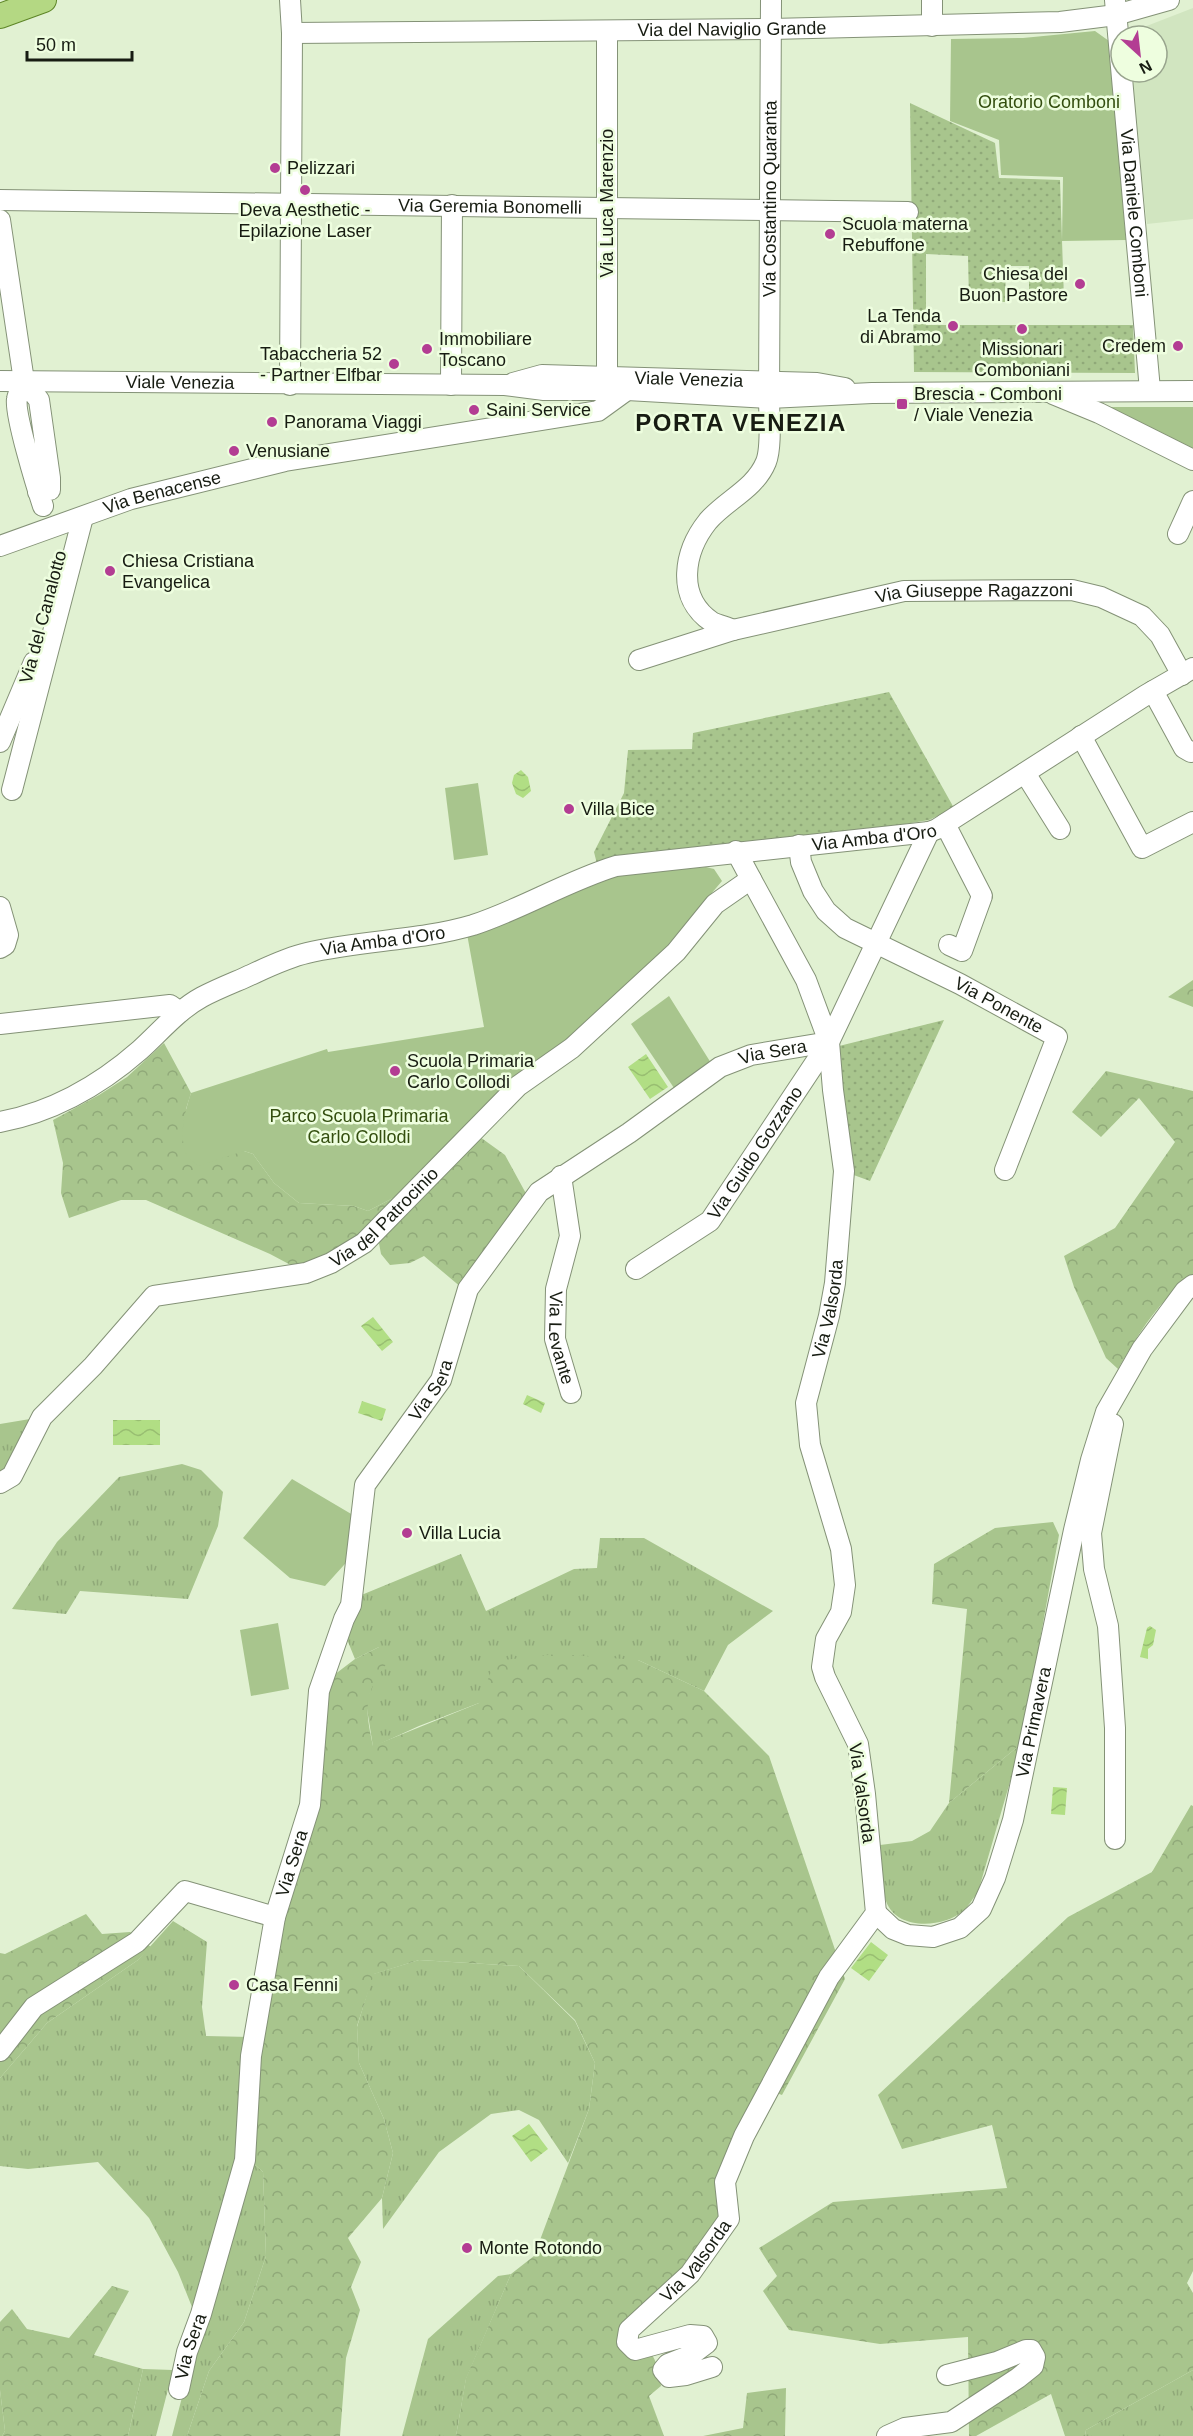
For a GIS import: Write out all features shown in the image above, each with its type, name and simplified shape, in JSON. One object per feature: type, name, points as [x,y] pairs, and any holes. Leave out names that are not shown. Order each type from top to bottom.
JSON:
[{"type":"main road","points":[[0,16],[44,0]]},
{"type":"street","points":[[290,0],[292,33],[290,384]]},
{"type":"street","name":"Via Costantino Quaranta","points":[[769,390],[771,0]]},
{"type":"street","points":[[932,0],[932,26]]},
{"type":"street","name":"Via del Naviglio Grande","points":[[292,33],[771,29],[1060,22],[1115,8],[1169,0]]},
{"type":"street","name":"Via Daniele Comboni","points":[[1115,8],[1150,390]]},
{"type":"street","name":"Via Luca Marenzio","points":[[607,375],[608,31]]},
{"type":"street","name":"Via Geremia Bonomelli","points":[[0,200],[908,212]]},
{"type":"street","points":[[451,385],[452,205]]},
{"type":"street","points":[[0,220],[24,381],[39,400],[50,478],[46,496]]},
{"type":"street","name":"Viale Venezia","points":[[505,385],[542,375],[607,375],[769,390]]},
{"type":"street","name":"Viale Venezia","points":[[0,381],[505,385],[544,390],[769,390],[872,393],[1193,391]]},
{"type":"street","name":"Via Benacense","points":[[0,546],[131,499],[285,461],[598,411],[627,390]]},
{"type":"street","points":[[733,630],[712,622],[695,605],[685,582],[689,553],[708,521],[756,479],[767,460],[769,390]]},
{"type":"street","points":[[1045,391],[1099,413],[1193,460]]},
{"type":"street","points":[[1178,534],[1193,501]]},
{"type":"street","name":"Via Benacense","points":[[12,790],[74,520]]},
{"type":"street","name":"Via del Canalotto","points":[[0,742],[32,670],[65,536],[74,520]]},
{"type":"street","name":"Via Giuseppe Ragazzoni","points":[[639,660],[733,630],[904,591],[1072,590],[1101,597],[1142,616],[1160,635],[1187,672]]},
{"type":"street","name":"Via Amba d'Oro","points":[[0,1122],[57,1105],[103,1080],[140,1050],[180,1012],[202,997],[286,959],[308,953],[432,934],[473,925],[516,908],[583,876],[616,866],[937,828],[1152,691],[1187,672]]},
{"type":"street","points":[[1152,691],[1187,752]]},
{"type":"street","points":[[1081,736],[1142,848],[1193,822]]},
{"type":"street","points":[[1024,773],[1060,829]]},
{"type":"street","points":[[829,1042],[937,828]]},
{"type":"street","name":"Via Amba d'Oro","points":[[937,828],[982,896],[962,951],[949,945]]},
{"type":"street","name":"Via Amba d'Oro","points":[[800,845],[801,862],[813,891],[826,911],[846,928],[877,943]]},
{"type":"street","points":[[735,851],[751,879]]},
{"type":"street","name":"Via Valsorda","points":[[712,2367],[686,2375],[669,2377],[663,2370],[668,2364],[691,2355],[707,2343],[703,2336],[690,2335],[635,2350],[627,2342],[629,2330],[690,2274],[729,2219],[725,2182],[744,2136],[830,1977],[876,1913],[858,1744],[822,1667],[826,1639],[841,1612],[845,1585],[840,1549],[810,1445],[806,1403],[829,1316],[835,1283],[844,1171],[829,1042],[806,980],[751,879]]},
{"type":"street","name":"Via del Patrocinio","points":[[0,1483],[12,1476],[42,1417],[93,1366],[154,1296],[306,1274],[331,1263],[364,1243],[518,1086],[572,1048],[676,952],[715,904],[751,879]]},
{"type":"street","points":[[0,907],[8,934],[5,945],[0,948]]},
{"type":"street","name":"Via Ponente","points":[[877,943],[960,984],[1057,1037],[1005,1170]]},
{"type":"street","points":[[0,1024],[170,1005],[180,1012]]},
{"type":"street","name":"Via Sera","points":[[179,2389],[187,2352],[201,2314],[245,2160],[251,2056],[275,1917],[310,1805],[319,1690],[351,1605],[365,1485],[441,1380],[468,1289],[539,1192],[629,1133],[720,1067],[751,1055],[829,1042]]},
{"type":"street","name":"Via Guido Gozzano","points":[[636,1269],[710,1221],[829,1042]]},
{"type":"street","name":"Via Levante","points":[[561,1176],[570,1236],[556,1289],[555,1340],[571,1393]]},
{"type":"street","name":"Via Primavera","points":[[876,1913],[893,1929],[908,1935],[933,1937],[960,1928],[981,1909],[995,1878],[1013,1821],[1074,1530],[1091,1460],[1106,1412],[1142,1349],[1185,1291],[1193,1285]]},
{"type":"street","points":[[1106,1412],[1114,1426],[1091,1533],[1094,1569],[1108,1626],[1115,1728],[1115,1839]]},
{"type":"street","name":"Via Sera","points":[[0,2051],[34,2007],[137,1942],[185,1891],[275,1917]]},
{"type":"street","points":[[887,2436],[905,2428],[951,2422],[1018,2378],[1033,2366],[1035,2357],[1031,2350],[1026,2350],[997,2362],[947,2375]]},
{"type":"shaded area","points":[[1193,8],[1193,219],[1147,224],[1131,84],[1169,84],[1169,24],[1152,24]]},
{"type":"green space","name":"Oratorio Comboni","points":[[1095,31],[1109,41],[1109,84],[1113,84],[1126,240],[1062,241],[1063,177],[1001,175],[999,140],[950,121],[951,39],[1023,38]]},
{"type":"green space","points":[[910,103],[995,143],[999,178],[1060,180],[1064,300],[1029,300],[1029,266],[1006,266],[1005,302],[969,301],[968,256],[926,254],[926,325],[1133,325],[1135,373],[914,372]]},
{"type":"green space","points":[[1104,407],[1193,407],[1193,456]]},
{"type":"green space","points":[[889,692],[954,808],[929,820],[827,837],[597,864],[594,852],[624,793],[628,750],[692,749],[693,733]]},
{"type":"green space","points":[[478,783],[488,855],[454,860],[445,788]]},
{"type":"green space","name":"Parco Scuola Primaria Carlo Collodi","points":[[706,867],[714,869],[722,881],[660,954],[401,1198],[395,1197],[368,1211],[354,1206],[299,1203],[274,1183],[253,1154],[244,1151],[198,1166],[187,1156],[184,1149],[183,1132],[191,1093],[327,1049],[328,1052],[484,1027],[467,934],[600,879]]},
{"type":"green space","points":[[1193,980],[1193,1007],[1168,997]]},
{"type":"green space","points":[[669,996],[711,1063],[674,1088],[631,1024]]},
{"type":"green space","points":[[944,1020],[870,1181],[851,1174],[841,1104],[839,1046]]},
{"type":"green space","points":[[164,1043],[191,1093],[186,1109],[244,1151],[253,1154],[274,1183],[299,1203],[354,1206],[368,1211],[395,1197],[401,1198],[353,1245],[302,1271],[270,1254],[146,1200],[121,1200],[69,1218],[61,1193],[63,1163],[53,1120],[127,1077]]},
{"type":"green space","points":[[1106,1071],[1193,1091],[1193,1274],[1170,1295],[1151,1318],[1118,1369],[1106,1358],[1074,1287],[1064,1256],[1115,1228],[1175,1142],[1139,1098],[1101,1137],[1072,1112]]},
{"type":"green space","points":[[480,1137],[505,1155],[529,1199],[462,1288],[424,1256],[410,1263],[390,1265],[381,1254],[378,1238]]},
{"type":"green space","points":[[30,1419],[24,1441],[0,1473],[0,1424]]},
{"type":"green space","points":[[182,1464],[201,1470],[223,1492],[218,1526],[188,1599],[80,1591],[66,1614],[12,1609],[57,1542],[119,1477]]},
{"type":"green space","points":[[292,1479],[358,1518],[353,1555],[325,1586],[290,1578],[243,1538]]},
{"type":"green space","points":[[1053,1522],[1059,1535],[1021,1744],[949,1803],[967,1609],[932,1604],[934,1564],[995,1528]]},
{"type":"green space","points":[[600,1538],[644,1538],[773,1611],[728,1645],[704,1691],[638,1660],[479,1703],[373,1747],[366,1702],[374,1680],[379,1647],[355,1659],[344,1632],[359,1596],[461,1554],[486,1611],[574,1569],[597,1568]]},
{"type":"green space","points":[[278,1623],[289,1689],[251,1696],[240,1630]]},
{"type":"green space","points":[[379,1647],[388,1662],[374,1683],[368,1702],[368,1722],[373,1746],[479,1703],[495,1661],[557,1654],[638,1660],[704,1691],[769,1756],[845,1979],[782,2095],[761,2087],[725,2173],[716,2229],[630,2333],[644,2344],[656,2362],[661,2386],[649,2396],[664,2436],[456,2436],[466,2378],[511,2274],[534,2256],[589,2109],[595,2063],[575,2020],[519,1966],[419,1960],[374,1974],[357,2026],[359,2063],[384,2119],[393,2153],[382,2198],[348,2238],[361,2262],[351,2287],[360,2310],[346,2358],[340,2436],[187,2436],[209,2371],[244,2322],[266,2256],[263,2172],[251,2161],[256,2055],[326,1692],[334,1675],[355,1659]]},
{"type":"green space","points":[[1021,1744],[978,1892],[963,1911],[944,1921],[921,1924],[900,1918],[891,1911],[884,1895],[880,1845],[912,1841],[930,1831],[949,1803]]},
{"type":"green space","points":[[1191,1805],[1193,1806],[1193,2271],[1187,2283],[1193,2293],[1193,2370],[1086,2430],[1085,2436],[1065,2436],[1051,2394],[976,2436],[969,2436],[968,2337],[880,2344],[789,2330],[763,2291],[777,2276],[759,2248],[833,2202],[1007,2188],[992,2125],[902,2149],[878,2095],[1068,1917],[1152,1872]]},
{"type":"green space","points":[[86,1914],[102,1934],[130,1932],[151,1947],[138,1960],[47,2023],[0,2078],[0,1953],[5,1954]]},
{"type":"green space","points":[[173,1921],[207,1942],[202,2007],[206,2036],[250,2037],[240,2159],[194,2312],[178,2272],[149,2218],[98,2162],[28,2169],[0,2166],[0,2078],[47,2023],[138,1960]]},
{"type":"green space","points":[[419,1960],[519,1966],[575,2021],[595,2063],[589,2109],[568,2163],[539,2120],[519,2110],[491,2114],[439,2152],[383,2229],[382,2198],[393,2153],[384,2119],[359,2063],[357,2027],[373,1974]]},
{"type":"green space","points":[[251,2161],[263,2172],[266,2256],[244,2322],[209,2371],[187,2436],[172,2436],[196,2343]]},
{"type":"green space","points":[[511,2274],[466,2379],[456,2436],[402,2436],[428,2339],[498,2276]]},
{"type":"green space","points":[[112,2286],[129,2291],[94,2355],[143,2369],[128,2436],[2,2436],[5,2431],[0,2390],[0,2322],[12,2309],[27,2329],[69,2338]]},
{"type":"green space","points":[[143,2369],[173,2370],[156,2436],[128,2436]]},
{"type":"green space","points":[[1193,2370],[1193,2436],[1085,2436],[1086,2430]]},
{"type":"green space","points":[[786,2388],[785,2436],[703,2436],[743,2428],[747,2393]]},
{"type":"green space","points":[[0,2390],[5,2431],[2,2436],[0,2436]]},
{"type":"water","points":[[521,770],[528,777],[531,791],[523,798],[516,794],[512,783],[514,775]]},
{"type":"water","points":[[646,1054],[668,1087],[650,1099],[628,1067]]},
{"type":"water","points":[[373,1317],[393,1342],[382,1351],[361,1326]]},
{"type":"water","points":[[527,1395],[545,1403],[541,1413],[523,1404]]},
{"type":"water","points":[[362,1401],[386,1409],[382,1421],[358,1413]]},
{"type":"water","points":[[113,1420],[160,1420],[160,1445],[113,1445]]},
{"type":"water","points":[[1150,1626],[1156,1630],[1153,1645],[1148,1649],[1148,1659],[1140,1657],[1147,1628]]},
{"type":"water","points":[[1053,1787],[1067,1788],[1065,1815],[1051,1814]]},
{"type":"water","points":[[871,1942],[888,1955],[869,1981],[851,1968]]},
{"type":"water","points":[[529,2124],[548,2149],[531,2162],[512,2136]]},
{"type":"place","name":"Pelizzari","points":[[275,168]]},
{"type":"place","name":"Deva Aesthetic - Epilazione Laser","points":[[305,190]]},
{"type":"place","name":"Scuola materna Rebuffone","points":[[830,234]]},
{"type":"place","name":"Chiesa del Buon Pastore","points":[[1080,284]]},
{"type":"place","name":"La Tenda di Abramo","points":[[953,326]]},
{"type":"place","name":"Missionari Comboniani","points":[[1022,329]]},
{"type":"place","name":"Credem","points":[[1178,346]]},
{"type":"place","name":"Immobiliare Toscano","points":[[427,349]]},
{"type":"place","name":"Tabaccheria 52 - Partner Elfbar","points":[[394,364]]},
{"type":"place","name":"Brescia - Comboni / Viale Venezia","points":[[902,404]]},
{"type":"place","name":"Saini Service","points":[[474,410]]},
{"type":"place","name":"Panorama Viaggi","points":[[272,422]]},
{"type":"place","name":"Venusiane","points":[[234,451]]},
{"type":"place","name":"Chiesa Cristiana Evangelica","points":[[110,571]]},
{"type":"place","name":"Villa Bice","points":[[569,809]]},
{"type":"place","name":"Scuola Primaria Carlo Collodi","points":[[395,1071]]},
{"type":"place","name":"Villa Lucia","points":[[407,1533]]},
{"type":"place","name":"Casa Fenni","points":[[234,1985]]},
{"type":"place","name":"Monte Rotondo","points":[[467,2248]]},
{"type":"district","name":"PORTA VENEZIA","points":[[741,423]]}]
